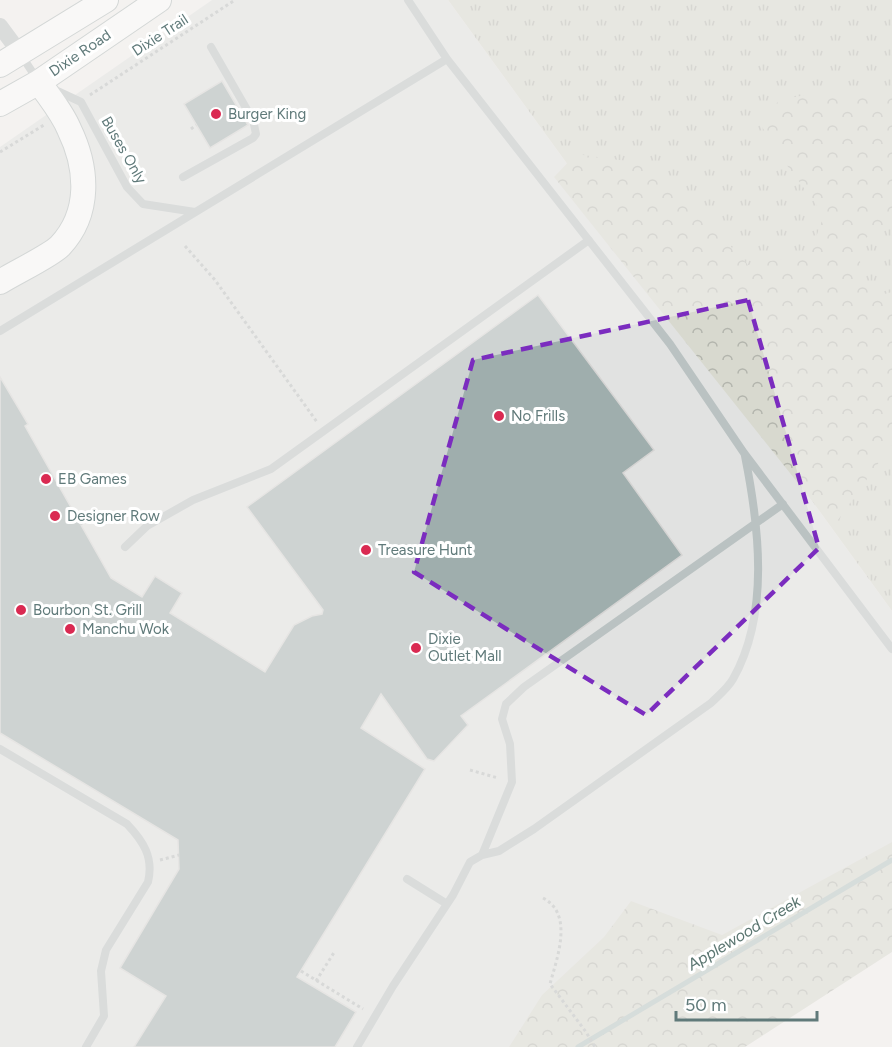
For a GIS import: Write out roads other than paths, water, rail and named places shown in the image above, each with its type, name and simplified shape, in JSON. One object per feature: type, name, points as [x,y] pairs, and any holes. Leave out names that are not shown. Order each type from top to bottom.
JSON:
[{"type":"main road","name":"Dixie Road","points":[[10,59],[106,0]]},
{"type":"main road","name":"Dixie Road","points":[[0,104],[39,82],[159,0]]},
{"type":"main road","points":[[0,282],[58,248],[75,226],[82,206],[85,180],[69,128],[39,82]]},
{"type":"street","points":[[0,26],[10,59]]},
{"type":"lane","points":[[408,0],[447,59],[670,344],[744,453],[892,649]]},
{"type":"lane","points":[[183,177],[228,153],[256,134],[253,120],[211,47]]},
{"type":"lane","points":[[10,59],[39,82]]},
{"type":"lane","points":[[0,331],[447,59]]},
{"type":"lane","name":"Buses Only","points":[[39,82],[81,102],[127,187],[143,204],[195,212]]},
{"type":"lane","points":[[125,547],[147,526],[193,500],[271,469],[589,240]]},
{"type":"lane","points":[[357,1047],[447,904],[470,862],[482,855],[499,850],[534,829],[711,703],[731,682],[745,654],[756,604],[758,545],[754,502],[744,453]]},
{"type":"lane","points":[[482,855],[512,782],[510,744],[502,719],[506,704],[524,687],[783,504]]},
{"type":"lane","points":[[0,749],[127,824],[141,839],[149,855],[151,870],[148,882],[106,950],[101,971],[104,1016],[86,1047]]},
{"type":"lane","points":[[407,879],[447,904]]},
{"type":"waterway","name":"Applewood Creek","points":[[578,1047],[892,860]]},
{"type":"place","name":"Burger King","points":[[216,114]]},
{"type":"place","name":"No Frills","points":[[499,416]]},
{"type":"place","name":"EB Games","points":[[46,479]]},
{"type":"place","name":"Designer Row","points":[[55,516]]},
{"type":"place","name":"Treasure Hunt","points":[[366,550]]},
{"type":"place","name":"Bourbon St. Grill","points":[[21,610]]},
{"type":"place","name":"Manchu Wok","points":[[70,629]]},
{"type":"place","name":"Dixie Outlet Mall","points":[[416,648]]}]
